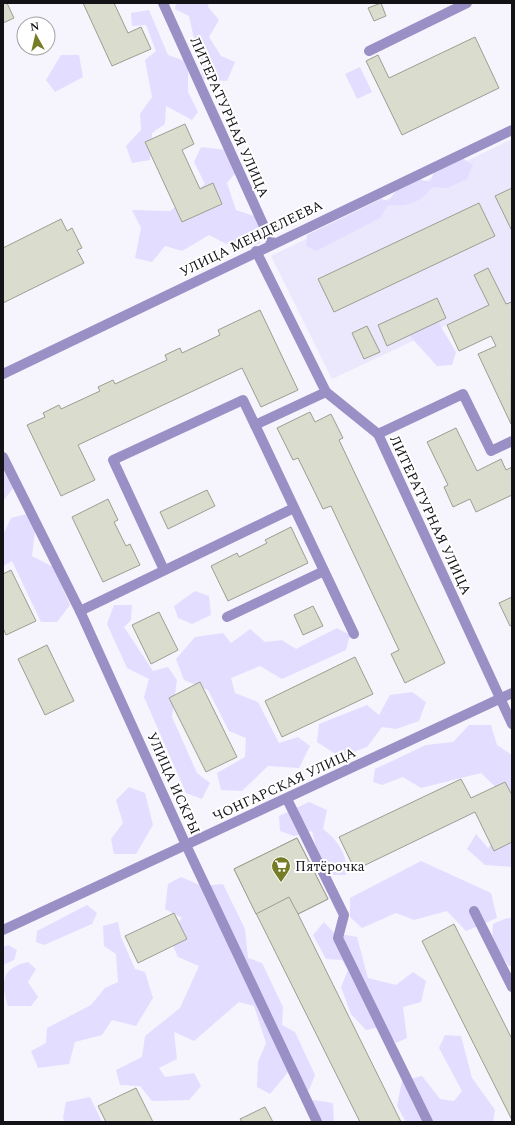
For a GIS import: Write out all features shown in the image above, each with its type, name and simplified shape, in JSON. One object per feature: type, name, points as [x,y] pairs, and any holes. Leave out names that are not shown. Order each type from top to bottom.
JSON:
[{"type":"street","name":"ЛИТЕРАТУРНАЯ УЛИЦА","points":[[163,3],[272,244]]},
{"type":"street","points":[[369,51],[467,3]]},
{"type":"street","name":"УЛИЦА МЕНДЕЛЕЕВА","points":[[3,374],[256,251],[512,130]]},
{"type":"street","name":"ЛИТЕРАТУРНАЯ УЛИЦА","points":[[256,251],[326,392],[378,434],[512,724]]},
{"type":"street","points":[[254,425],[326,392]]},
{"type":"street","points":[[378,434],[462,394],[491,451],[512,441]]},
{"type":"street","points":[[164,570],[113,460],[243,400],[354,634]]},
{"type":"street","name":"УЛИЦА ИСКРЫ","points":[[3,457],[80,611],[186,845],[317,1122]]},
{"type":"street","points":[[80,611],[294,508]]},
{"type":"street","points":[[227,617],[324,571]]},
{"type":"street","name":"ЧОНГАРСКАЯ УЛИЦА","points":[[3,930],[512,693]]},
{"type":"street","points":[[287,799],[344,915],[338,938],[428,1122]]},
{"type":"street","points":[[474,911],[512,988]]},
{"type":"shaded area","points":[[176,3],[209,3],[208,7],[219,20],[209,37],[221,56],[235,62],[227,81],[203,79],[189,16],[175,9]]},
{"type":"shaded area","points":[[149,10],[168,55],[188,62],[188,92],[198,112],[192,120],[166,106],[165,124],[152,133],[150,160],[132,163],[126,146],[141,130],[140,114],[152,97],[145,60],[156,51],[146,25],[132,26],[131,13]]},
{"type":"shaded area","points":[[61,55],[79,55],[83,77],[55,92],[46,80]]},
{"type":"shaded area","points":[[360,67],[372,92],[357,99],[345,74]]},
{"type":"shaded area","points":[[512,139],[512,424],[478,354],[496,346],[491,336],[447,325],[332,379],[271,256]]},
{"type":"shaded area","points":[[201,147],[227,150],[238,170],[227,183],[236,210],[257,217],[264,232],[260,243],[238,250],[209,235],[182,251],[165,246],[152,262],[135,258],[141,228],[132,210],[170,211],[205,184],[194,162]]},
{"type":"shaded area","points":[[462,158],[473,165],[467,179],[447,188],[432,187],[423,197],[413,203],[388,205],[380,218],[316,251],[306,246],[307,235],[381,199],[388,201],[397,190],[419,179],[430,182],[434,172]]},
{"type":"shaded area","points":[[434,315],[456,352],[452,365],[437,366],[408,334]]},
{"type":"shaded area","points":[[3,464],[14,487],[3,501]]},
{"type":"shaded area","points":[[27,514],[35,531],[32,556],[53,567],[70,605],[57,622],[41,622],[12,561],[3,566],[3,535],[11,518]]},
{"type":"shaded area","points":[[195,591],[209,596],[211,615],[192,624],[178,618],[174,606]]},
{"type":"shaded area","points":[[114,605],[132,605],[131,620],[124,627],[153,671],[168,667],[177,680],[172,717],[197,773],[210,783],[202,799],[186,793],[144,697],[149,679],[127,668],[107,624]]},
{"type":"shaded area","points":[[337,628],[350,635],[346,650],[282,679],[260,666],[231,678],[235,693],[258,702],[279,743],[298,737],[310,746],[299,768],[268,766],[242,791],[221,790],[217,773],[245,757],[246,738],[229,731],[208,690],[184,680],[176,659],[195,637],[223,633],[231,643],[250,629],[265,642],[282,640],[296,649]]},
{"type":"shaded area","points":[[412,692],[426,702],[419,721],[396,729],[382,727],[367,747],[340,757],[317,742],[319,724],[367,705],[379,715],[390,695]]},
{"type":"shaded area","points":[[469,725],[491,725],[497,745],[512,755],[512,799],[508,799],[481,773],[421,788],[403,777],[382,785],[373,782],[375,769],[426,745],[453,742]]},
{"type":"shaded area","points":[[129,787],[145,793],[153,825],[136,854],[114,854],[111,839],[123,823],[116,800]]},
{"type":"shaded area","points":[[309,802],[327,810],[323,829],[338,844],[344,855],[346,862],[346,875],[333,875],[319,858],[312,831],[294,836],[280,831],[279,816]]},
{"type":"shaded area","points":[[512,832],[512,867],[485,865],[467,849],[476,834],[488,848],[504,833]]},
{"type":"shaded area","points":[[421,861],[491,893],[497,918],[466,931],[447,911],[414,920],[396,913],[362,928],[350,917],[350,898]]},
{"type":"shaded area","points":[[181,877],[202,886],[223,884],[245,929],[248,958],[262,963],[283,1007],[282,1025],[295,1032],[315,1075],[309,1090],[298,1088],[288,1072],[270,1094],[257,1087],[258,1062],[266,1043],[254,1006],[239,1002],[194,1041],[174,1032],[177,1059],[159,1068],[165,1077],[194,1073],[201,1086],[189,1100],[152,1101],[140,1086],[120,1085],[116,1070],[142,1057],[145,1036],[180,1008],[199,966],[178,957],[168,934],[182,918],[165,909],[168,884]]},
{"type":"shaded area","points":[[87,905],[97,913],[92,924],[44,945],[36,942],[37,931]]},
{"type":"shaded area","points":[[507,918],[512,918],[512,966],[509,966],[492,942],[493,924]]},
{"type":"shaded area","points":[[118,922],[121,937],[135,969],[145,972],[153,998],[136,1026],[112,1020],[102,1035],[75,1042],[69,1064],[38,1068],[31,1051],[46,1043],[47,1028],[91,1005],[105,988],[118,982],[116,954],[104,946],[103,926]]},
{"type":"shaded area","points":[[324,922],[334,933],[357,937],[368,978],[396,985],[413,972],[426,981],[421,1002],[403,1007],[407,1038],[396,1043],[384,1026],[366,1030],[351,1014],[341,987],[348,970],[342,960],[326,959],[313,935]]},
{"type":"shaded area","points":[[8,945],[17,950],[14,960],[3,965],[3,947]]},
{"type":"shaded area","points":[[28,962],[36,969],[28,982],[38,997],[31,1006],[8,1006],[4,989],[5,977],[13,968]]},
{"type":"shaded area","points":[[445,1035],[461,1036],[472,1078],[495,1110],[493,1122],[406,1122],[397,1106],[402,1081],[422,1076],[440,1099],[454,1101],[462,1091],[439,1048]]},
{"type":"shaded area","points":[[90,1097],[102,1122],[65,1122],[63,1118],[66,1102]]},
{"type":"shaded area","points":[[313,1100],[333,1103],[334,1122],[315,1122],[312,1116]]},
{"type":"building","points":[[3,3],[7,3],[14,18],[3,23]]},
{"type":"building","points":[[83,3],[114,3],[128,33],[141,27],[151,49],[112,66]]},
{"type":"building","points":[[381,3],[386,16],[374,21],[368,8]]},
{"type":"building","points":[[475,37],[499,88],[402,135],[366,61],[378,55],[389,78]]},
{"type":"building","points":[[185,124],[194,144],[182,150],[200,189],[213,183],[222,204],[182,222],[145,142]]},
{"type":"building","points":[[512,188],[512,231],[495,196]]},
{"type":"building","points":[[479,203],[495,236],[334,312],[318,279]]},
{"type":"building","points":[[61,219],[67,231],[72,228],[82,248],[77,250],[84,263],[3,303],[3,248]]},
{"type":"building","points":[[488,268],[506,304],[512,302],[511,424],[478,354],[496,346],[491,336],[459,351],[447,325],[489,305],[474,275]]},
{"type":"building","points":[[437,298],[446,318],[387,346],[378,325]]},
{"type":"building","points":[[260,310],[298,390],[261,407],[242,368],[78,445],[95,480],[61,496],[27,425],[45,417],[43,413],[59,405],[61,409],[100,391],[98,387],[113,380],[115,384],[167,360],[165,355],[180,348],[182,353],[220,335],[218,330]]},
{"type":"building","points":[[367,326],[380,352],[364,359],[352,333]]},
{"type":"building","points":[[310,412],[315,422],[331,414],[343,438],[339,440],[445,663],[405,683],[391,654],[399,650],[331,506],[323,509],[298,458],[293,460],[277,428]]},
{"type":"building","points":[[456,428],[477,471],[501,459],[506,470],[512,467],[512,495],[476,512],[470,499],[453,507],[444,487],[448,485],[427,442]]},
{"type":"building","points":[[207,490],[215,506],[168,529],[160,512]]},
{"type":"building","points":[[108,499],[118,520],[114,522],[126,546],[130,544],[140,565],[103,582],[72,517]]},
{"type":"building","points":[[291,527],[308,563],[228,601],[211,566],[237,553],[239,557],[267,543],[265,540]]},
{"type":"building","points":[[11,570],[36,621],[6,635],[3,628],[3,574]]},
{"type":"building","points":[[512,597],[512,625],[510,626],[499,603]]},
{"type":"building","points":[[313,606],[323,626],[303,635],[294,615]]},
{"type":"building","points":[[159,612],[178,650],[151,664],[132,625]]},
{"type":"building","points":[[47,645],[74,701],[45,715],[18,659]]},
{"type":"building","points":[[355,657],[373,694],[282,737],[265,701]]},
{"type":"building","points":[[200,682],[237,757],[206,772],[169,698]]},
{"type":"building","points":[[461,779],[471,798],[505,782],[512,795],[512,842],[494,851],[475,812],[355,870],[339,837]]},
{"type":"building","points":[[297,838],[328,899],[298,914],[401,1122],[360,1122],[234,869]]},
{"type":"building","name":"Пятёрочка","points":[[297,838],[328,899],[298,914],[289,897],[256,914],[234,869]]},
{"type":"building","points":[[174,913],[187,939],[138,963],[125,936]]},
{"type":"building","points":[[454,924],[512,1039],[512,1120],[422,941]]},
{"type":"building","points":[[136,1088],[153,1122],[106,1122],[98,1106]]},
{"type":"building","points":[[265,1107],[273,1122],[242,1122],[240,1119]]},
{"type":"place","name":"Пятёрочка","points":[[281,883]]}]
